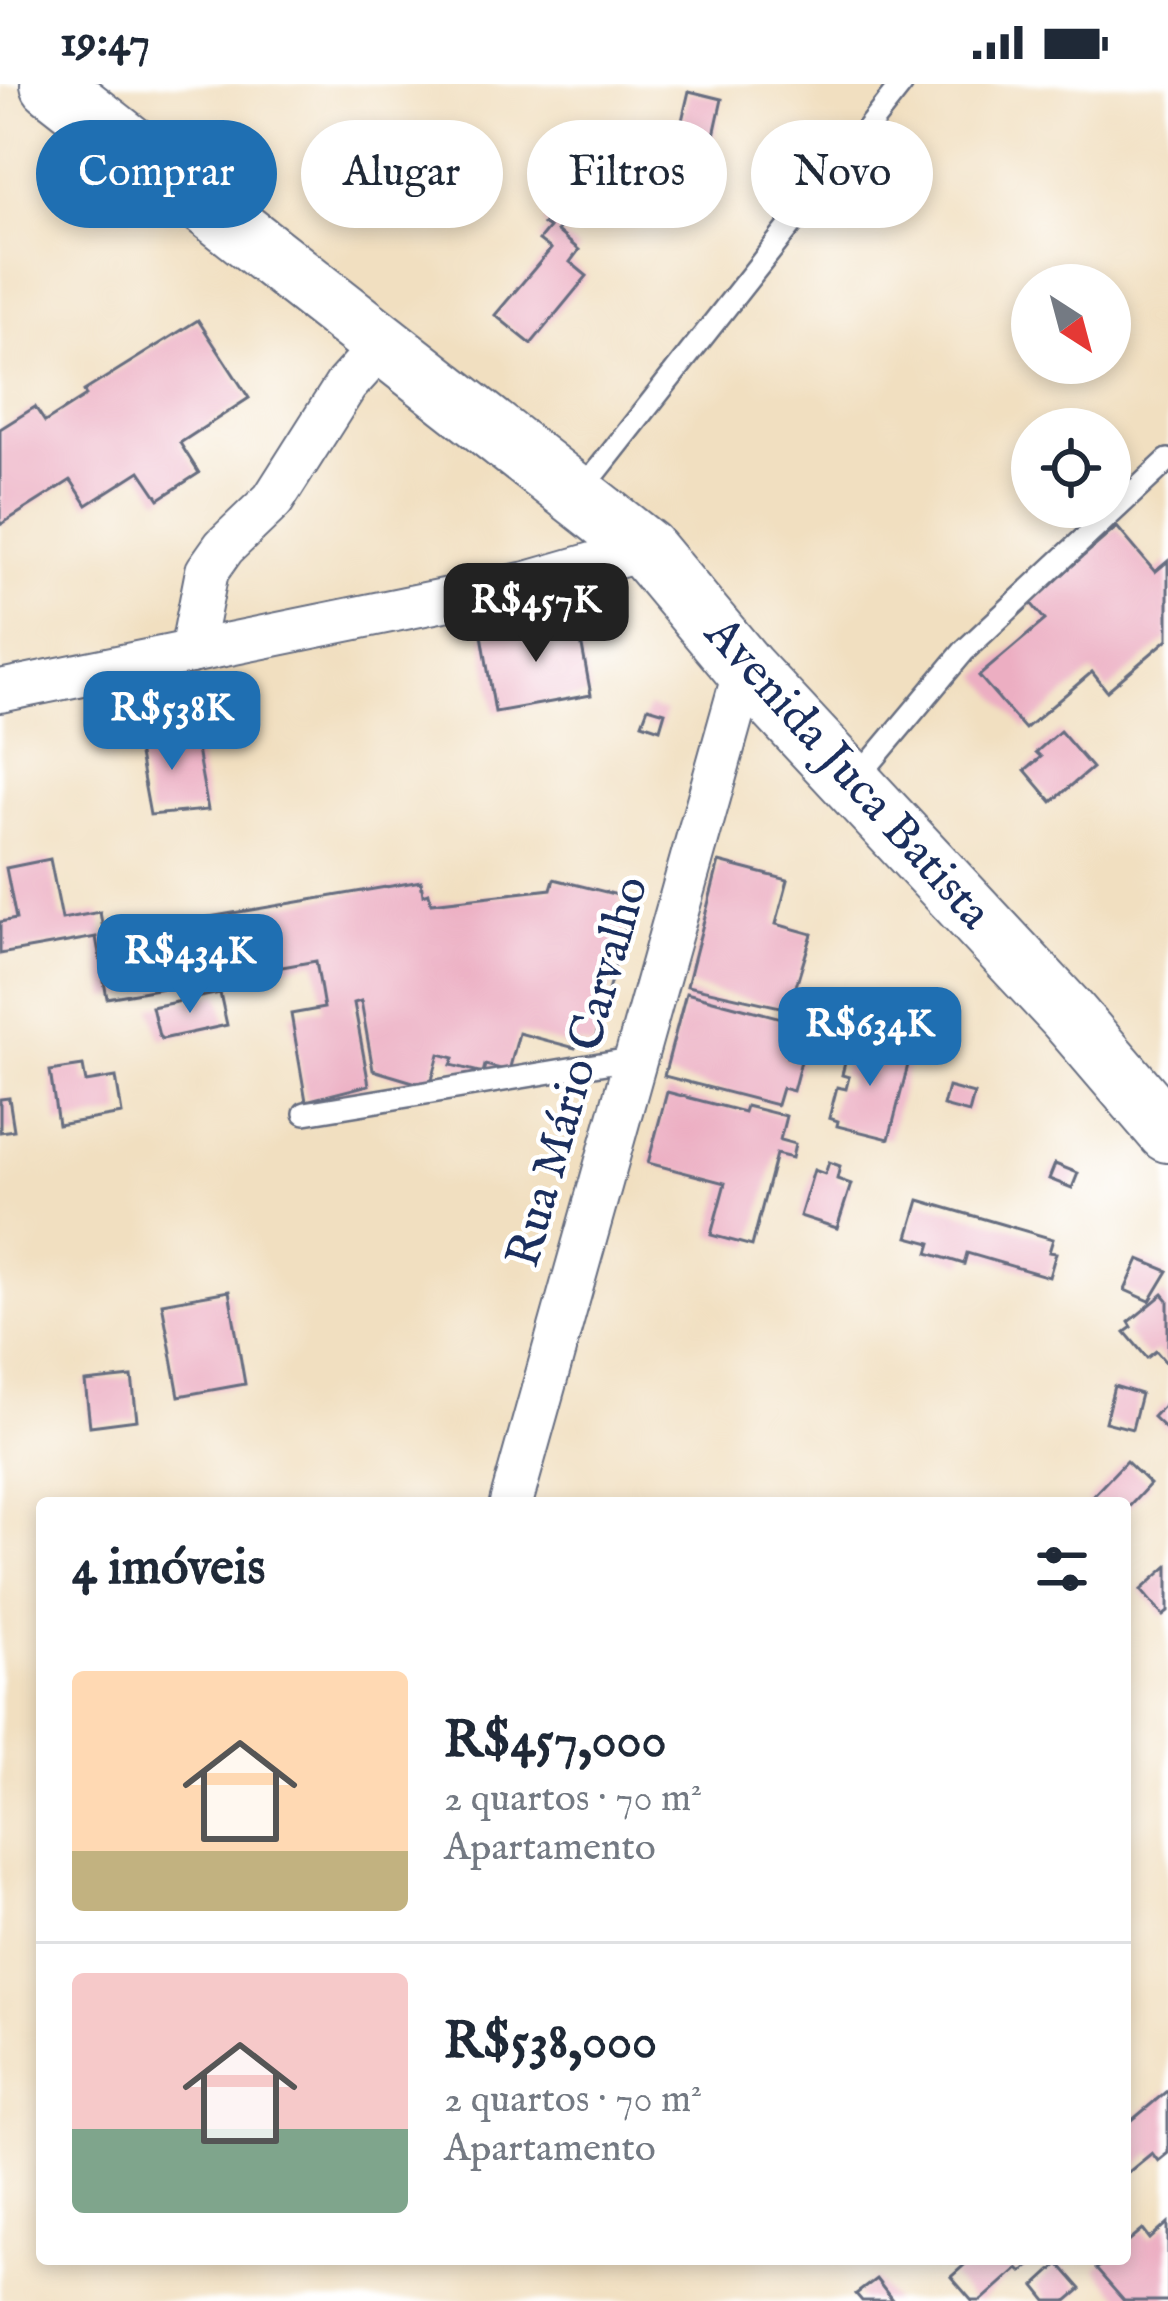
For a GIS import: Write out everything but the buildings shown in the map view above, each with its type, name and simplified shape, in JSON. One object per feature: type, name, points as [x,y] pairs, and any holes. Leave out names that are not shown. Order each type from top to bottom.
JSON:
[{"type":"main road","name":"Avenida Juca Batista","points":[[52,84],[645,549],[746,668],[1067,1014],[1168,1132]]},
{"type":"street","points":[[191,652],[207,571],[273,500],[346,385],[383,344]]},
{"type":"street","points":[[0,692],[527,583],[645,549]]},
{"type":"street","name":"Rua Mário Carvalho","points":[[513,1497],[746,668]]},
{"type":"lane","points":[[578,496],[902,84]]},
{"type":"lane","points":[[853,784],[964,651],[1168,460]]},
{"type":"lane","points":[[304,1113],[636,1058]]}]
